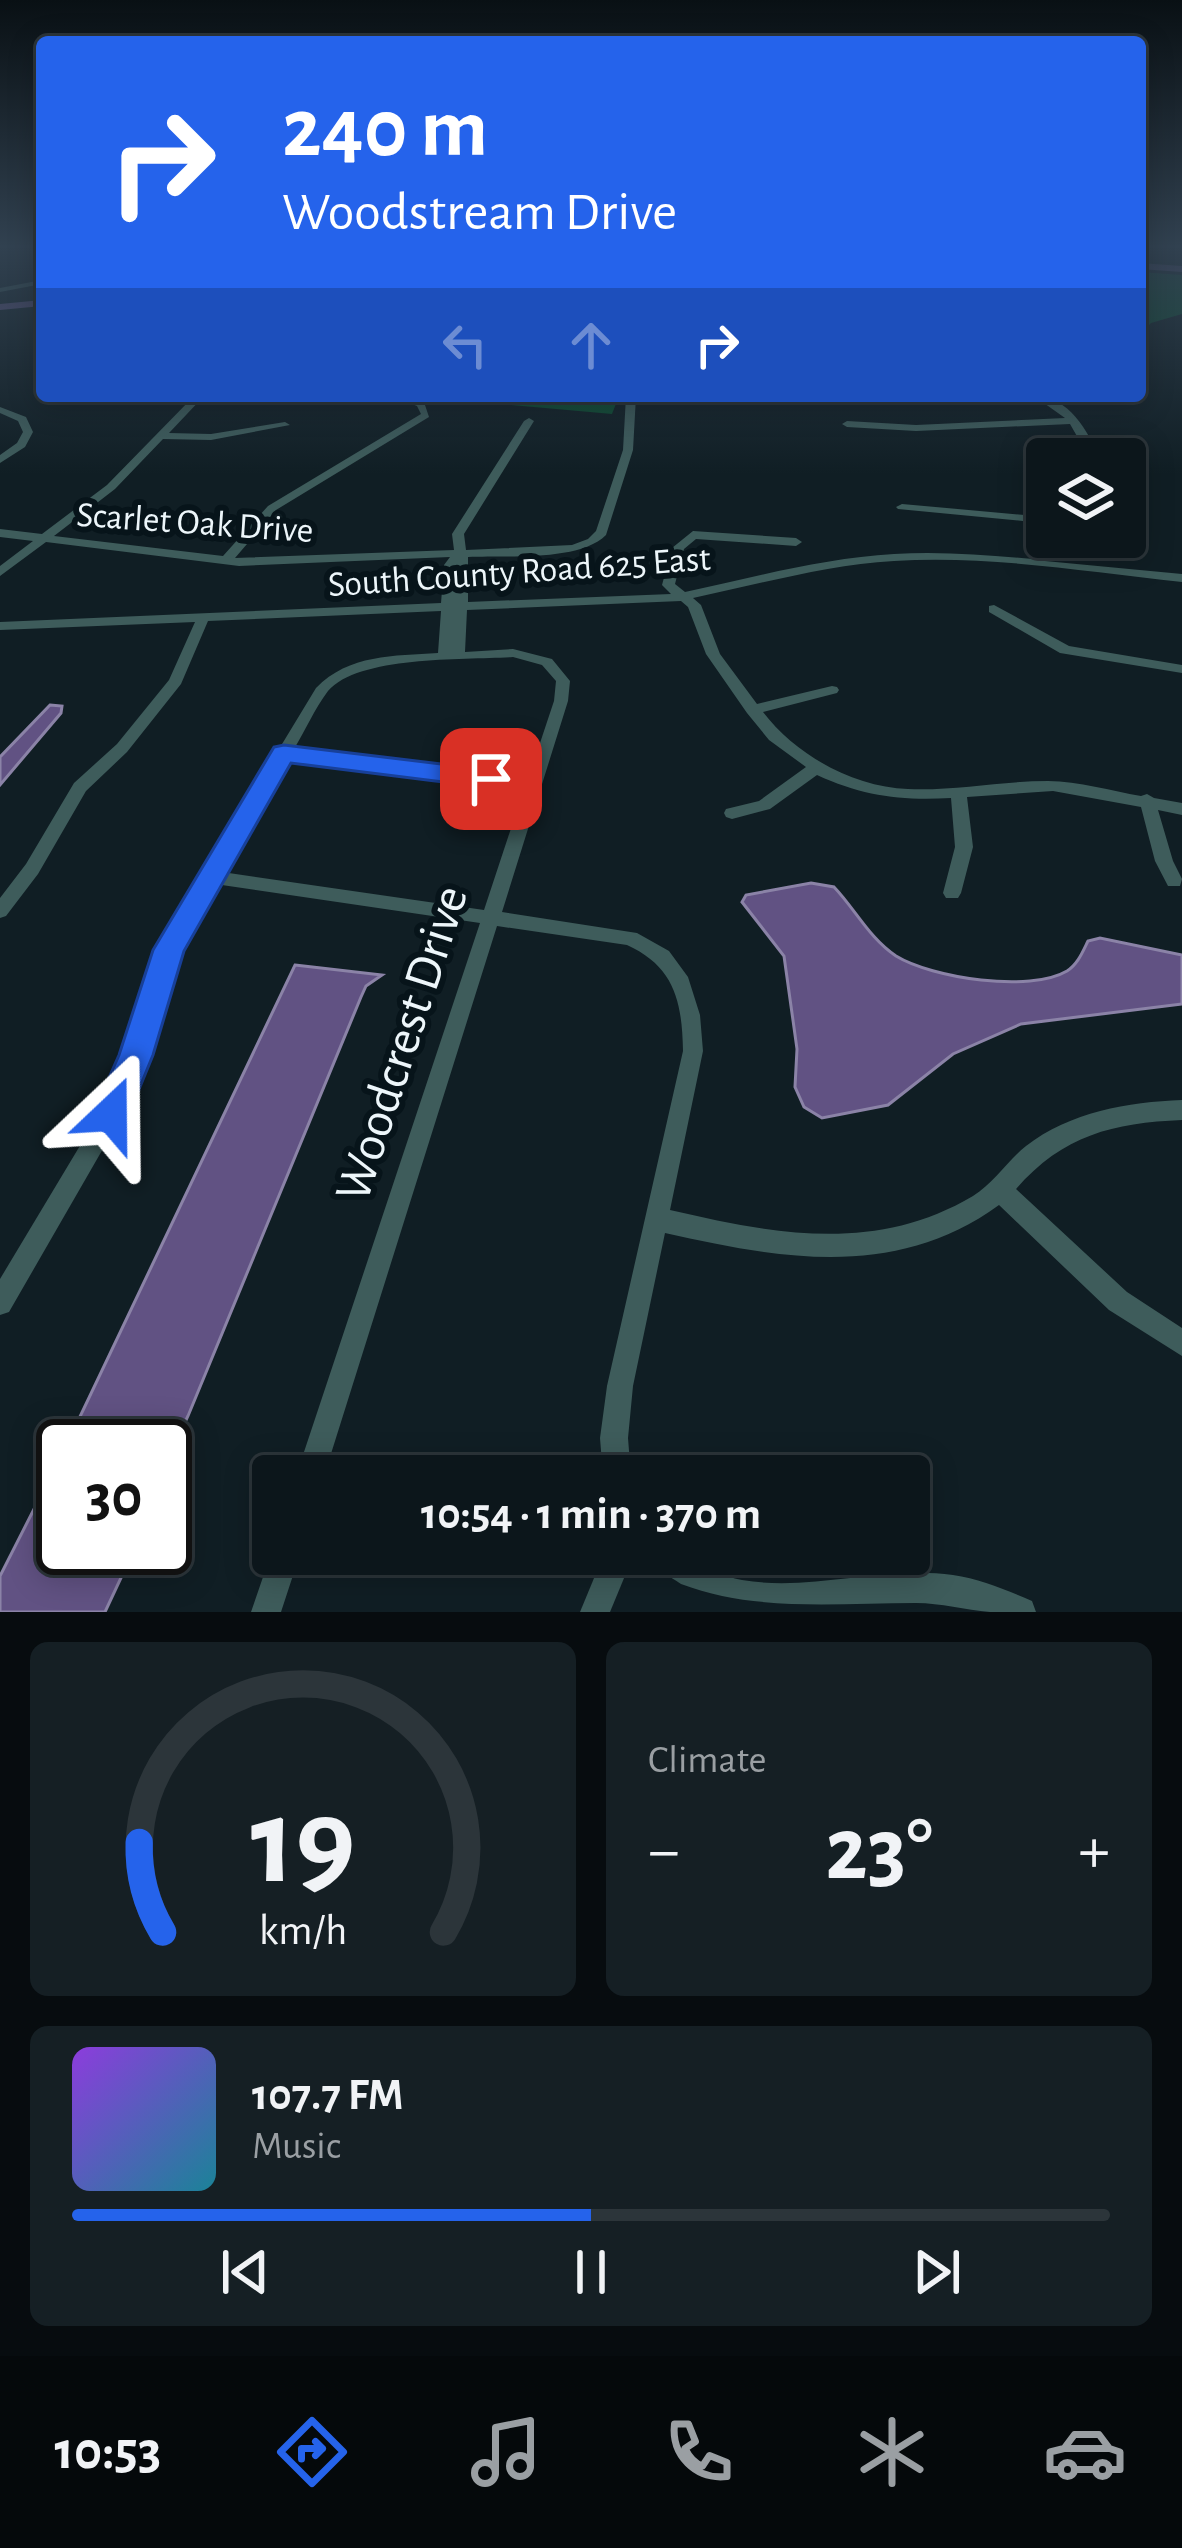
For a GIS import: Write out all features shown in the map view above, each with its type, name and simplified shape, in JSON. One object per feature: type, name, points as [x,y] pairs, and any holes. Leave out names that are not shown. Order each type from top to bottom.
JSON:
[{"type":"street","points":[[0,572],[111,487],[193,402]]},
{"type":"street","points":[[226,561],[272,508],[426,415],[415,402]]},
{"type":"street","name":"Scarlet Oak Drive","points":[[0,532],[226,561],[565,550],[597,539],[628,450],[631,402]]},
{"type":"street","points":[[1048,402],[1075,421],[1087,438]]},
{"type":"street","points":[[0,410],[22,419],[28,430],[21,445],[0,460]]},
{"type":"street","points":[[0,1303],[111,1114],[136,1055],[169,950],[323,688],[341,674],[377,661],[451,656],[452,606],[463,566],[458,534],[529,421]]},
{"type":"street","points":[[847,424],[916,428],[1075,421]]},
{"type":"street","points":[[162,436],[211,436],[285,425]]},
{"type":"street","points":[[902,507],[1026,518]]},
{"type":"street","points":[[1023,518],[1034,563]]},
{"type":"street","points":[[796,542],[693,535],[678,548],[668,585],[694,605],[713,655],[781,744],[816,767],[883,791],[959,794],[1036,786],[1182,809]]},
{"type":"street","points":[[0,583],[45,539]]},
{"type":"street","name":"South County Road 625 East","points":[[0,626],[681,597],[877,559],[961,557],[1182,578]]},
{"type":"street","points":[[994,608],[1065,650],[1182,669]]},
{"type":"street","points":[[0,911],[32,869],[80,787],[122,748],[176,681],[203,618]]},
{"type":"street","name":"Woodcrest Drive","points":[[317,1455],[563,690],[558,671],[527,655],[451,656]]},
{"type":"street","points":[[752,710],[832,690]]},
{"type":"street","points":[[284,753],[533,784]]},
{"type":"street","points":[[733,813],[764,805],[816,767]]},
{"type":"street","points":[[952,893],[964,847],[959,794]]},
{"type":"street","points":[[1147,800],[1174,880]]},
{"type":"street","points":[[210,877],[630,938],[665,958],[681,979],[691,1006],[693,1051],[620,1386],[615,1455]]},
{"type":"street","points":[[656,1219],[773,1246],[850,1249],[927,1231],[1001,1191],[1032,1155],[1069,1133],[1114,1117],[1182,1110]]},
{"type":"street","points":[[1001,1191],[1118,1301],[1182,1343]]},
{"type":"street","points":[[266,1612],[277,1575]]},
{"type":"street","points":[[595,1612],[610,1575]]},
{"type":"street","points":[[695,1575],[713,1586],[761,1598],[937,1586],[998,1599],[1021,1612]]},
{"type":"green space","points":[[500,402],[617,402],[612,414]]},
{"type":"shaded area","points":[[50,705],[62,706],[61,713],[0,785],[0,757]]},
{"type":"shaded area","points":[[811,883],[834,887],[896,956],[956,976],[1006,982],[1051,978],[1071,968],[1088,941],[1100,938],[1182,955],[1182,1004],[1021,1024],[953,1054],[888,1105],[822,1118],[804,1107],[795,1087],[797,1049],[784,956],[742,902],[746,895]]},
{"type":"shaded area","points":[[295,965],[382,975],[366,986],[361,997],[187,1419],[79,1419]]},
{"type":"shaded area","points":[[36,1505],[36,1575],[122,1575],[105,1612],[0,1612],[0,1576]]},
{"type":"route","points":[[111,1114],[136,1055],[169,950],[284,753],[491,779]]}]
